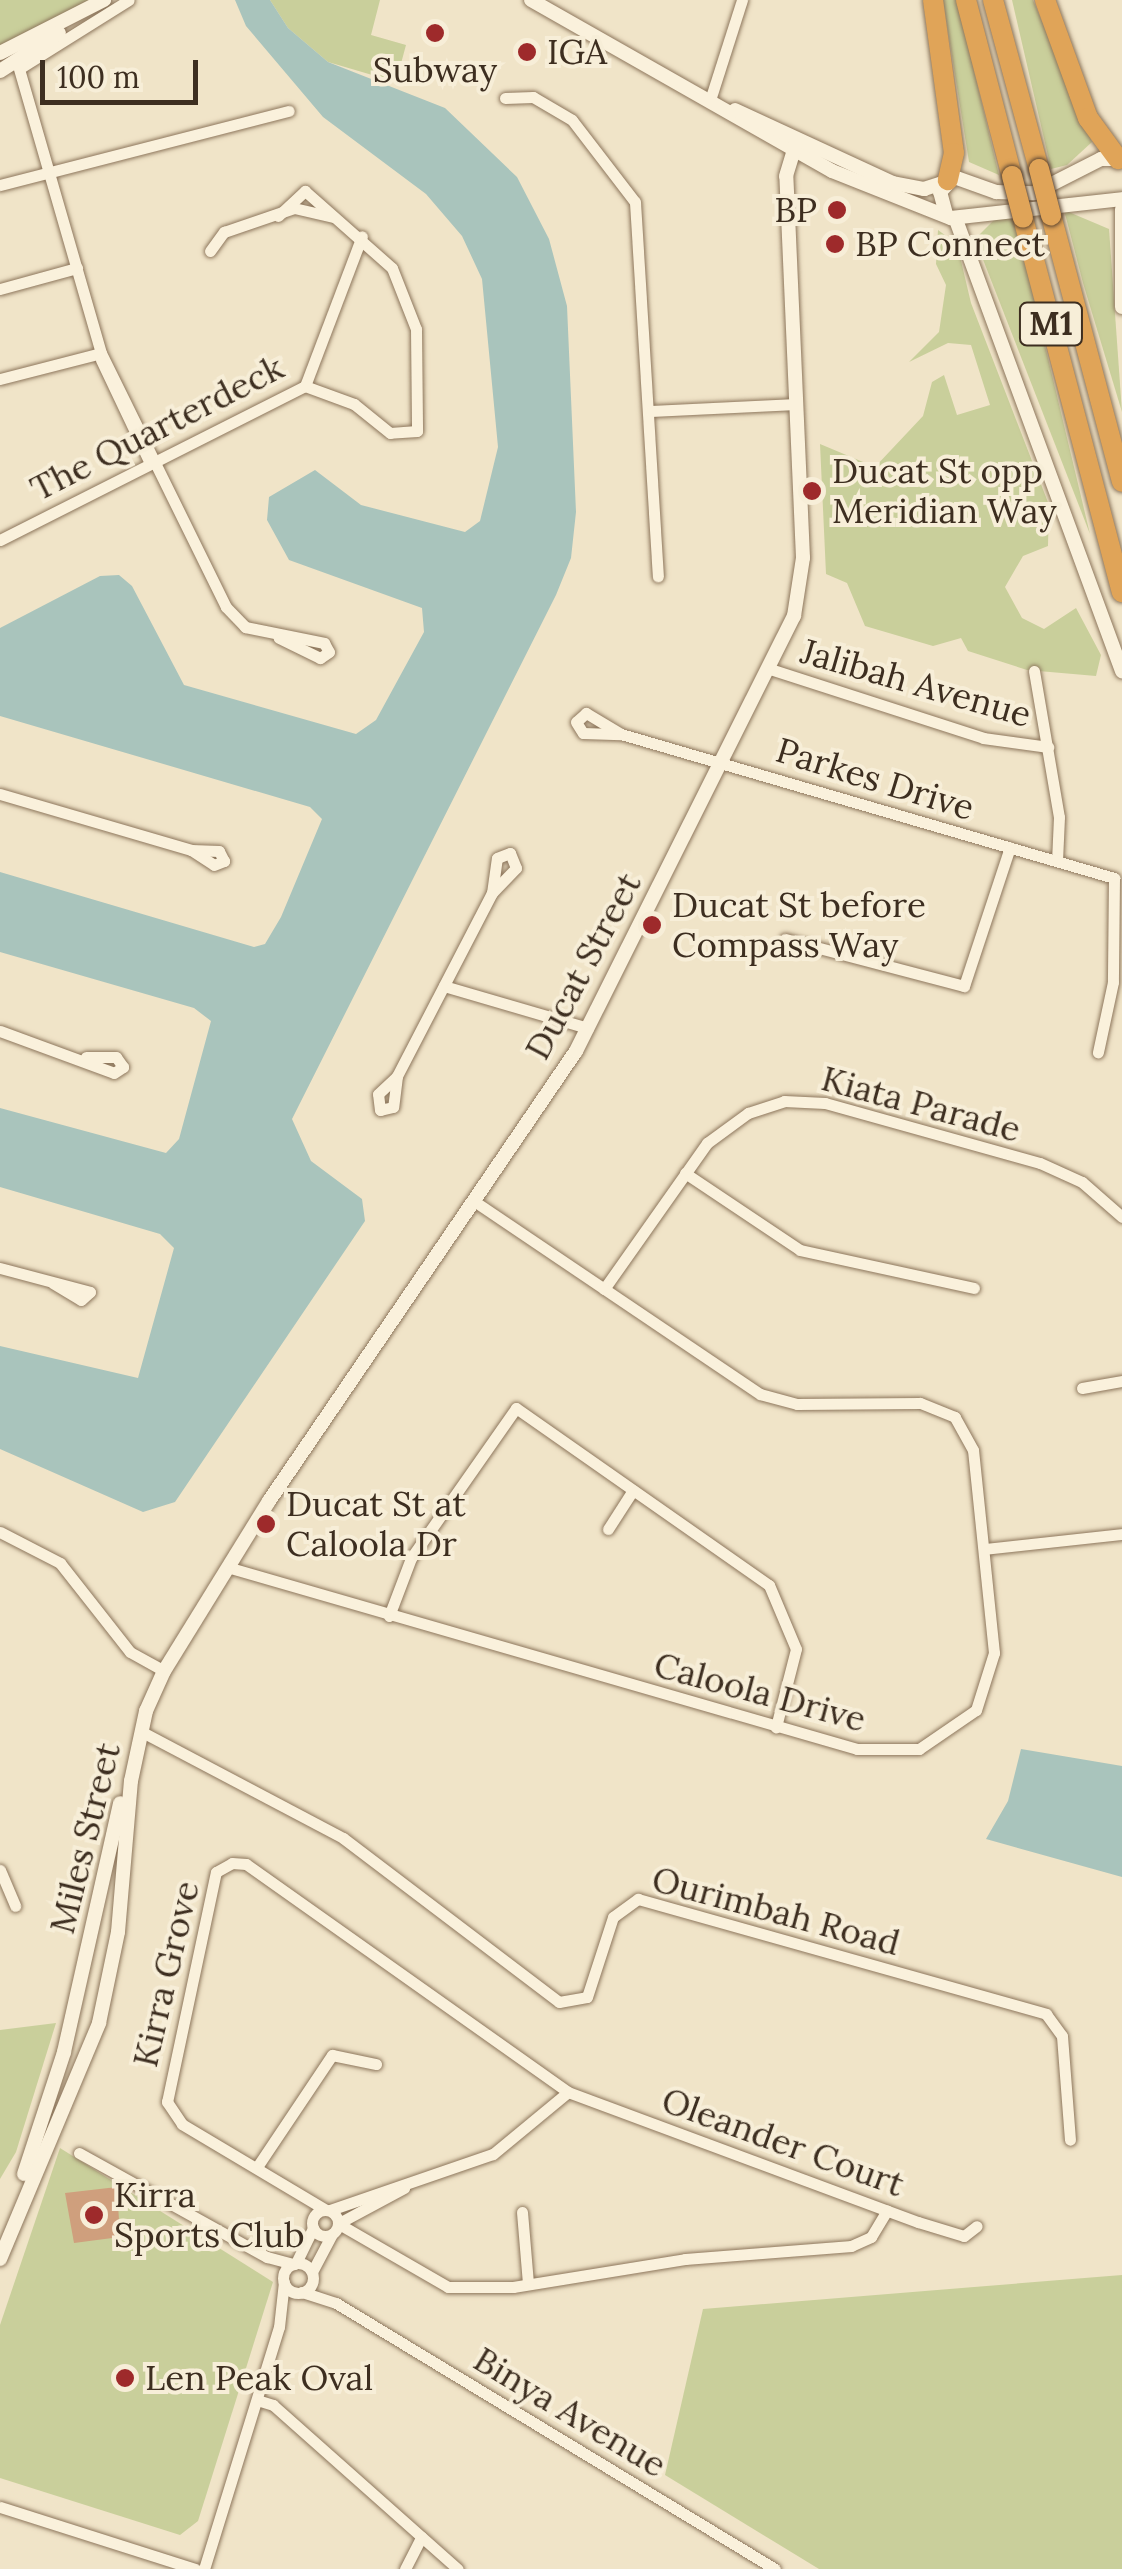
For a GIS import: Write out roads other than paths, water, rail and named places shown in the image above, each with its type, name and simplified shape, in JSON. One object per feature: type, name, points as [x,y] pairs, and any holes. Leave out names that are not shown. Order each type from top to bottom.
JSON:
[{"type":"highway","points":[[933,0],[954,154],[947,181]]},
{"type":"highway","name":"M1","points":[[966,0],[1122,592]]},
{"type":"highway","name":"M1","points":[[993,0],[1122,482]]},
{"type":"highway","points":[[1045,0],[1088,118],[1121,161]]},
{"type":"street","points":[[0,62],[19,65],[74,19],[104,0]]},
{"type":"street","points":[[0,71],[19,65],[129,0]]},
{"type":"street","points":[[531,0],[794,144],[951,217],[1054,201],[1122,199]]},
{"type":"street","points":[[712,97],[742,0]]},
{"type":"street","points":[[0,53],[74,19]]},
{"type":"street","points":[[19,65],[101,353],[151,462],[233,618],[279,638]]},
{"type":"street","points":[[505,98],[533,98],[572,120],[635,202],[658,576]]},
{"type":"street","points":[[0,186],[289,111]]},
{"type":"street","points":[[794,144],[906,187],[947,181],[1034,194],[1101,159],[1121,161]]},
{"type":"street","name":"Ducat Street","points":[[144,1733],[164,1671],[227,1567],[588,1028],[770,669],[802,584],[786,194],[794,144]]},
{"type":"street","points":[[947,181],[939,198],[951,217],[1122,671]]},
{"type":"street","points":[[210,252],[224,232],[278,216],[302,190],[362,236],[392,268],[412,310],[417,431],[390,433],[354,404],[305,386]]},
{"type":"street","points":[[1122,209],[1122,306]]},
{"type":"street","name":"The Quarterdeck","points":[[0,540],[305,386],[362,236]]},
{"type":"street","points":[[0,289],[77,268]]},
{"type":"street","points":[[0,380],[101,353]]},
{"type":"street","points":[[650,411],[796,404]]},
{"type":"street","name":"Jalibah Avenue","points":[[770,669],[983,738],[1048,747]]},
{"type":"street","points":[[1034,671],[1061,844],[1056,861]]},
{"type":"street","name":"Parkes Drive","points":[[620,734],[1114,878],[1112,982],[1098,1052]]},
{"type":"street","points":[[0,794],[190,850]]},
{"type":"street","points":[[785,939],[964,986],[1010,847]]},
{"type":"street","points":[[398,1076],[492,893]]},
{"type":"street","points":[[444,986],[588,1028]]},
{"type":"street","points":[[0,1031],[86,1057]]},
{"type":"street","name":"Kiata Parade","points":[[604,1289],[686,1173],[735,1120],[770,1104],[810,1100],[1060,1170],[1121,1212]]},
{"type":"street","points":[[686,1173],[800,1250],[974,1288]]},
{"type":"street","name":"Caloola Drive","points":[[227,1567],[776,1726],[888,1753],[919,1749],[956,1730],[982,1700],[994,1661],[984,1549],[973,1450],[955,1417],[920,1403],[797,1404],[760,1394],[475,1202]]},
{"type":"street","points":[[0,1268],[53,1283]]},
{"type":"street","points":[[1082,1388],[1122,1381]]},
{"type":"street","points":[[389,1616],[410,1558],[516,1408],[760,1578],[784,1608],[795,1662],[776,1726]]},
{"type":"street","points":[[608,1529],[632,1490]]},
{"type":"street","points":[[0,1532],[60,1563],[130,1652],[164,1671]]},
{"type":"street","points":[[984,1549],[1122,1534]]},
{"type":"street","name":"Ourimbah Road","points":[[144,1733],[342,1838],[559,2002],[587,1997],[613,1918],[638,1899],[1046,2014],[1062,2036],[1070,2140]]},
{"type":"street","name":"Miles Street","points":[[8,2234],[100,2023],[118,1932],[127,1805],[144,1733]]},
{"type":"street","name":"Miles Street","points":[[0,2259],[72,2021],[130,1752],[144,1733]]},
{"type":"street","name":"Kirra Grove","points":[[328,2210],[305,2202],[257,2168],[182,2124],[167,2102],[216,1872],[232,1863],[246,1864],[568,2092]]},
{"type":"street","points":[[0,1870],[15,1906]]},
{"type":"street","points":[[257,2168],[332,2055],[376,2064]]},
{"type":"street","points":[[204,2569],[279,2327],[284,2280],[313,2226],[328,2210],[493,2154],[568,2092]]},
{"type":"street","name":"Oleander Court","points":[[568,2092],[964,2236],[977,2226]]},
{"type":"street","points":[[79,2152],[266,2258],[295,2264],[313,2274]]},
{"type":"street","points":[[279,2327],[313,2274],[336,2228],[411,2182]]},
{"type":"street","points":[[305,2202],[313,2226]]},
{"type":"street","points":[[328,2210],[336,2228]]},
{"type":"street","points":[[313,2226],[355,2235],[448,2287],[528,2284],[685,2260],[850,2246],[871,2237],[887,2210]]},
{"type":"street","points":[[522,2212],[528,2284]]},
{"type":"street","points":[[266,2258],[284,2280]]},
{"type":"street","name":"Binya Avenue","points":[[313,2274],[336,2303]]},
{"type":"street","name":"Binya Avenue","points":[[284,2280],[301,2292],[336,2303],[775,2569]]},
{"type":"street","points":[[257,2400],[273,2404],[458,2569]]},
{"type":"street","points":[[0,2508],[195,2569]]},
{"type":"street","points":[[405,2569],[421,2536]]},
{"type":"water","points":[[235,0],[270,0],[288,28],[328,62],[445,108],[517,177],[549,239],[567,306],[576,512],[571,558],[556,595],[292,1119],[311,1161],[362,1199],[365,1221],[175,1502],[143,1512],[0,1449],[0,1346],[138,1378],[174,1248],[160,1234],[0,1187],[0,1108],[166,1153],[179,1139],[211,1021],[194,1008],[0,952],[0,872],[254,947],[265,944],[281,917],[322,819],[310,807],[0,716],[0,628],[100,576],[119,575],[132,586],[184,685],[356,734],[376,720],[424,632],[422,608],[289,560],[267,520],[269,497],[315,470],[361,505],[465,532],[480,521],[498,447],[482,279],[462,236],[426,194],[323,117],[246,26]]},
{"type":"water","points":[[1021,1749],[1122,1766],[1122,1877],[986,1839],[1008,1801]]},
{"type":"place","name":"Subway","points":[[435,33]]},
{"type":"place","name":"IGA","points":[[527,52]]},
{"type":"place","name":"BP","points":[[837,210]]},
{"type":"place","name":"BP Connect","points":[[835,244]]},
{"type":"place","name":"Ducat St opp Meridian Way","points":[[812,491]]},
{"type":"place","name":"Ducat St before Compass Way","points":[[652,925]]},
{"type":"place","name":"Ducat St at Caloola Dr","points":[[266,1524]]},
{"type":"place","name":"Kirra Sports Club","points":[[94,2215]]},
{"type":"place","name":"Len Peak Oval","points":[[125,2378]]}]
